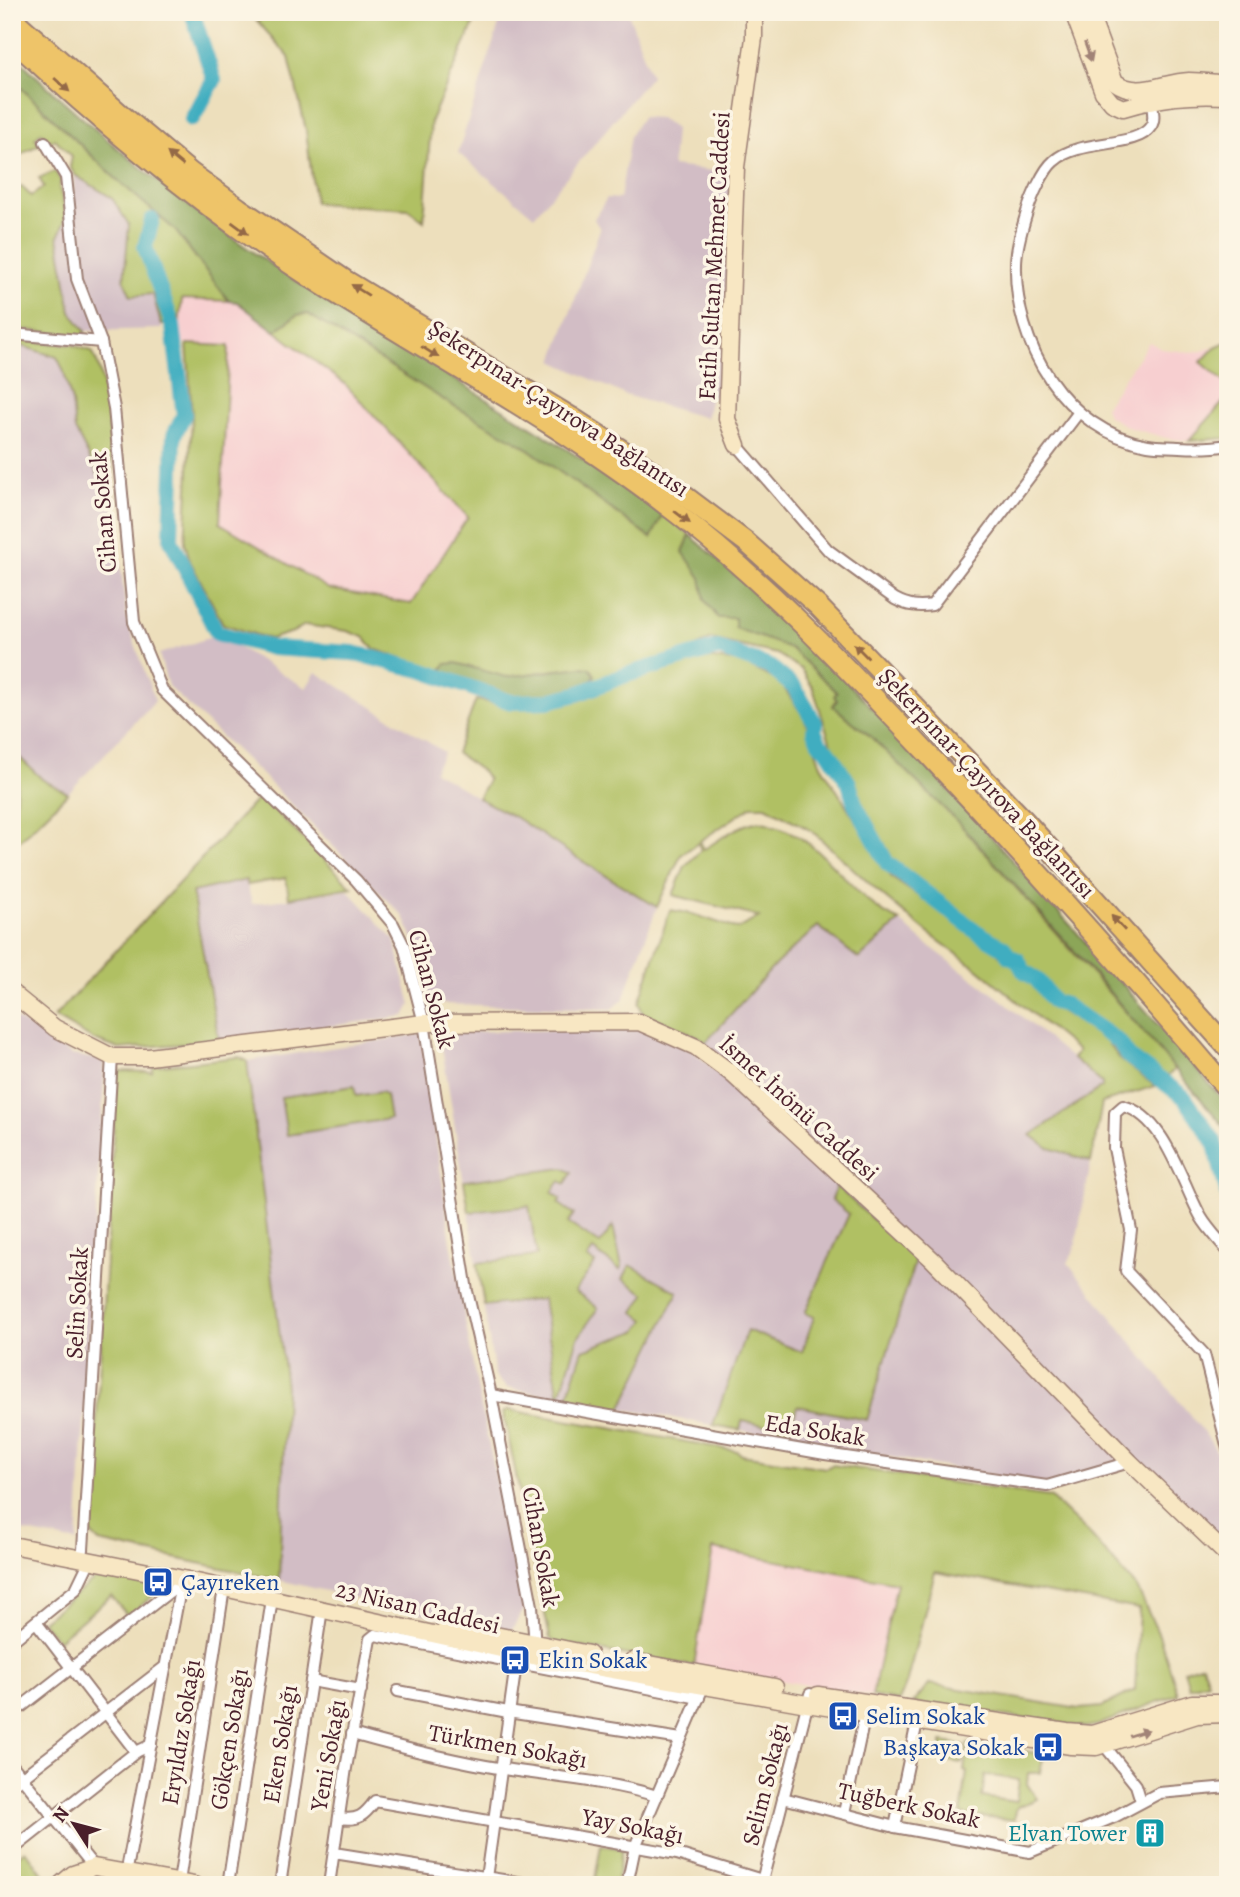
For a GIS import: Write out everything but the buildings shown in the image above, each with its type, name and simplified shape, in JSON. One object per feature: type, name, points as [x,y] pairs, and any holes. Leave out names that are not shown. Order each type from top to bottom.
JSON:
[{"type":"highway","name":"Şekerpınar-Çayırova Bağlantısı","points":[[12,18],[123,117],[239,208],[345,280],[634,458],[746,542],[818,606],[1024,820],[1228,1048]]},
{"type":"highway","name":"Şekerpınar-Çayırova Bağlantısı","points":[[12,39],[110,127],[180,185],[223,216],[307,275],[558,430],[629,478],[732,558],[824,645],[998,829],[1228,1090]]},
{"type":"highway","points":[[1139,946],[1228,1031]]},
{"type":"street","name":"Fatih Sultan Mehmet Caddesi","points":[[737,445],[727,419],[736,167],[754,38],[754,12]]},
{"type":"street","points":[[1073,12],[1103,92],[1123,88],[1141,90],[1187,81],[1228,84]]},
{"type":"street","points":[[1089,12],[1115,82],[1112,103],[1123,108],[1151,100],[1191,94],[1228,96]]},
{"type":"street","points":[[1151,100],[1154,116],[1151,126],[1139,136],[1080,146],[1053,161],[1040,183],[1027,210],[1016,262],[1025,329],[1046,376],[1088,420],[1119,437],[1149,445],[1228,445]]},
{"type":"street","name":"Cihan Sokak","points":[[45,142],[66,177],[77,279],[101,342],[114,408],[134,622],[162,690],[356,880],[393,924],[404,946],[424,1023],[467,1291],[491,1395],[532,1606],[534,1650]]},
{"type":"street","points":[[12,334],[101,342]]},
{"type":"street","points":[[737,445],[828,550],[895,599],[905,605],[920,607],[932,605],[1079,412]]},
{"type":"street","name":"İsmet İnönü Caddesi","points":[[12,993],[55,1028],[112,1057],[149,1057],[424,1023],[639,1022],[695,1047],[731,1073],[933,1260],[1130,1462],[1227,1554]]},
{"type":"street","name":"Selin Sokak","points":[[86,1555],[112,1057]]},
{"type":"street","points":[[1228,1251],[1201,1218],[1156,1128],[1136,1109],[1123,1106],[1115,1113],[1114,1148],[1131,1230],[1126,1271],[1204,1354],[1228,1449]]},
{"type":"street","name":"Eda Sokak","points":[[491,1395],[825,1454],[1047,1486],[1130,1462]]},
{"type":"street","name":"23 Nisan Caddesi","points":[[12,1534],[182,1581],[534,1650],[809,1699],[1092,1734],[1192,1703],[1228,1703]]},
{"type":"street","name":"23 Nisan Caddesi","points":[[12,1545],[86,1555],[534,1650],[701,1692],[809,1699],[865,1714],[1071,1746],[1096,1747],[1197,1715],[1228,1714]]},
{"type":"street","points":[[12,1641],[76,1588],[86,1555]]},
{"type":"street","points":[[125,1879],[182,1581]]},
{"type":"street","points":[[12,1714],[182,1581]]},
{"type":"street","name":"Eryıldız Sokağı","points":[[186,1883],[224,1588]]},
{"type":"street","name":"Gökçen Sokağı","points":[[228,1885],[272,1599]]},
{"type":"street","name":"Eken Sokağı","points":[[280,1885],[322,1609]]},
{"type":"street","points":[[36,1622],[136,1752]]},
{"type":"street","name":"Yeni Sokağı","points":[[329,1885],[352,1734],[370,1639],[374,1635],[516,1664]]},
{"type":"street","points":[[486,1881],[516,1664],[701,1692],[635,1847],[626,1885]]},
{"type":"street","points":[[12,1785],[166,1666]]},
{"type":"street","points":[[311,1681],[360,1690]]},
{"type":"street","points":[[398,1691],[508,1712],[681,1739]]},
{"type":"street","name":"Selim Sokağı","points":[[762,1883],[809,1699]]},
{"type":"street","points":[[844,1813],[865,1714]]},
{"type":"street","points":[[895,1826],[917,1722]]},
{"type":"street","name":"Türkmen Sokağı","points":[[352,1734],[406,1749],[502,1769],[625,1787],[657,1796]]},
{"type":"street","points":[[12,1850],[136,1752],[151,1745]]},
{"type":"street","points":[[1104,1745],[1136,1785],[1141,1801]]},
{"type":"street","points":[[12,1765],[94,1867],[125,1879],[186,1883]]},
{"type":"street","name":"Tuğberk Sokak","points":[[783,1798],[895,1826],[1030,1852],[1114,1817],[1159,1793],[1228,1787]]},
{"type":"street","name":"Yay Sokağı","points":[[339,1818],[352,1820],[363,1817],[376,1801],[677,1854],[762,1883]]},
{"type":"street","points":[[334,1853],[486,1881],[535,1885]]},
{"type":"street","points":[[60,1885],[73,1874],[94,1867]]},
{"type":"shaded area","points":[[503,12],[628,12],[651,76],[534,216],[458,153]]},
{"type":"shaded area","points":[[642,117],[660,118],[675,129],[672,166],[731,173],[721,398],[711,397],[706,418],[625,395],[553,361],[600,229],[594,219],[607,198],[620,199],[630,136]]},
{"type":"shaded area","points":[[75,175],[112,198],[129,225],[124,280],[153,294],[162,329],[85,331],[71,312],[58,236],[72,206]]},
{"type":"shaded area","points":[[181,299],[237,302],[345,384],[468,517],[411,604],[329,589],[219,523],[229,346],[177,343]]},
{"type":"shaded area","points":[[1228,341],[1228,438],[1189,441],[1167,438],[1130,428],[1108,416],[1105,406],[1149,342],[1162,349],[1187,352],[1202,351]]},
{"type":"shaded area","points":[[12,343],[57,357],[63,369],[72,402],[75,430],[114,505],[127,621],[155,701],[68,793],[43,780],[19,757],[12,756]]},
{"type":"shaded area","points":[[218,635],[306,688],[316,672],[444,752],[434,771],[515,817],[657,907],[623,1000],[612,1009],[442,1004],[431,995],[427,991],[404,917],[262,775],[168,686],[159,654]]},
{"type":"shaded area","points":[[246,880],[252,904],[348,890],[394,939],[411,1005],[405,1016],[219,1041],[192,892]]},
{"type":"shaded area","points":[[900,921],[1102,1083],[1102,1087],[1047,1147],[1091,1162],[1075,1248],[1068,1263],[1206,1435],[1222,1459],[1228,1480],[1228,1539],[1218,1548],[1130,1463],[1046,1485],[507,1388],[495,1376],[441,1041],[449,1032],[637,1029],[693,1051],[839,1180],[731,1073],[705,1043],[776,964],[819,926],[859,959]]},
{"type":"shaded area","points":[[12,1016],[72,1055],[105,1061],[77,1542],[12,1529]]},
{"type":"shaded area","points":[[421,1034],[451,1242],[479,1397],[524,1610],[509,1634],[279,1580],[286,1388],[247,1061]]},
{"type":"shaded area","points":[[713,1549],[897,1582],[872,1696],[694,1666]]},
{"type":"green space","points":[[245,12],[479,12],[431,120],[424,221],[408,209],[315,203],[306,130],[289,57],[253,16]]},
{"type":"green space","points":[[12,53],[118,149],[231,237],[310,290],[577,456],[663,515],[651,538],[523,445],[444,400],[308,314],[297,315],[275,331],[237,302],[229,301],[175,230],[113,176],[12,79]]},
{"type":"green space","points":[[12,79],[113,176],[175,230],[229,301],[182,299],[179,324],[161,324],[153,294],[131,296],[124,280],[129,225],[112,198],[75,175],[70,167],[72,156],[55,139],[50,142],[41,132],[35,138],[40,144],[18,156],[12,163]]},
{"type":"green space","points":[[55,171],[61,181],[59,187],[66,213],[58,237],[71,312],[85,331],[84,337],[12,328],[12,184],[15,188],[22,187],[31,196],[44,187],[39,178]]},
{"type":"green space","points":[[308,314],[444,400],[523,445],[651,538],[663,514],[690,535],[846,681],[833,706],[869,735],[958,822],[1170,1062],[1174,1070],[1164,1080],[1138,1061],[1118,1037],[1057,996],[1007,945],[965,919],[892,864],[890,854],[860,804],[853,784],[835,757],[813,688],[801,669],[777,654],[711,639],[685,653],[591,683],[595,675],[590,668],[506,677],[446,664],[441,671],[374,649],[364,637],[347,631],[305,625],[270,639],[223,624],[190,561],[185,543],[192,416],[187,344],[229,346],[220,523],[329,589],[411,604],[468,517],[345,384],[275,331],[297,315]]},
{"type":"green space","points":[[12,340],[73,345],[92,351],[98,365],[106,404],[114,505],[75,430],[72,402],[57,357],[12,343]]},
{"type":"green space","points":[[1228,341],[1227,384],[1201,362],[1215,347]]},
{"type":"green space","points":[[1228,397],[1228,438],[1189,441]]},
{"type":"green space","points":[[690,535],[816,651],[973,816],[1228,1106],[1228,1131],[1083,961],[958,822],[869,735],[833,706],[837,700],[834,696],[837,692],[790,648],[735,628],[735,618],[718,618],[705,600],[701,578],[683,552]]},
{"type":"green space","points":[[696,657],[741,662],[780,682],[804,717],[821,765],[892,878],[994,947],[1051,1005],[1104,1038],[1121,1060],[1155,1086],[1102,1103],[1091,1162],[1047,1147],[1031,1135],[1102,1087],[1102,1083],[1073,1058],[1078,1051],[883,896],[812,831],[766,806],[752,806],[700,841],[704,849],[742,826],[758,822],[770,824],[808,843],[866,899],[900,921],[859,959],[818,926],[776,964],[705,1043],[700,1037],[643,1014],[639,1003],[670,910],[689,913],[738,929],[759,917],[673,895],[685,866],[701,850],[698,843],[681,855],[657,907],[515,817],[478,798],[488,780],[483,772],[456,753],[476,700],[518,708],[581,700],[623,679]]},
{"type":"green space","points":[[456,663],[506,677],[581,667],[590,668],[595,675],[590,682],[569,693],[543,698],[518,698],[491,692],[441,671],[446,664]]},
{"type":"green space","points":[[19,757],[43,780],[68,793],[19,841],[13,839]]},
{"type":"green space","points":[[260,796],[352,887],[289,898],[286,878],[247,885],[246,880],[192,892],[219,1041],[119,1049],[94,1040],[54,1017]]},
{"type":"green space","points":[[239,1057],[247,1061],[286,1388],[279,1580],[99,1542],[90,1533],[117,1071],[152,1072],[154,1066]]},
{"type":"green space","points":[[354,1086],[356,1096],[381,1092],[386,1095],[390,1119],[287,1135],[281,1097]]},
{"type":"green space","points":[[564,1168],[572,1173],[565,1184],[560,1181],[552,1192],[561,1199],[558,1203],[574,1214],[568,1223],[600,1244],[613,1226],[622,1267],[620,1270],[593,1250],[587,1258],[595,1263],[575,1291],[598,1308],[578,1338],[559,1398],[543,1299],[484,1306],[477,1263],[537,1256],[529,1206],[469,1212],[464,1181]]},
{"type":"green space","points":[[836,1186],[914,1257],[867,1420],[797,1406],[790,1430],[742,1421],[740,1430],[713,1425],[747,1330],[802,1352],[814,1317],[805,1313],[849,1214],[832,1200]]},
{"type":"green space","points":[[630,1265],[678,1292],[621,1409],[567,1399],[583,1350],[637,1331],[645,1320],[634,1312],[645,1294],[623,1279]]},
{"type":"green space","points":[[509,1410],[737,1451],[742,1455],[826,1468],[832,1465],[1050,1497],[1092,1537],[1137,1588],[1159,1635],[1178,1694],[1098,1725],[1086,1727],[912,1703],[930,1684],[1079,1709],[1102,1707],[1135,1690],[1139,1609],[935,1572],[907,1681],[899,1701],[872,1696],[897,1583],[713,1549],[694,1666],[556,1643],[550,1638],[503,1412]]},
{"type":"green space","points":[[106,1570],[159,1580],[165,1586],[128,1616],[111,1596],[58,1640],[42,1621]]},
{"type":"green space","points":[[1202,1664],[1208,1682],[1189,1687],[1184,1670]]},
{"type":"green space","points":[[942,1742],[964,1745],[962,1763],[939,1759]]},
{"type":"green space","points":[[968,1743],[1044,1754],[1040,1773],[1028,1773],[1027,1784],[1037,1799],[1017,1807],[1014,1820],[961,1814],[967,1772],[964,1771]],"holes":[[[985,1775],[1019,1780],[1016,1802],[982,1797]]]},
{"type":"green space","points":[[601,1845],[622,1849],[616,1885],[594,1885]]},
{"type":"green space","points":[[25,1850],[51,1884],[12,1885],[12,1860]]},
{"type":"waterway","points":[[192,12],[214,80],[192,119]]},
{"type":"waterway","points":[[152,220],[145,247],[173,326],[184,415],[174,435],[171,540],[217,633],[272,648],[353,653],[421,670],[511,702],[548,701],[577,694],[626,675],[718,648],[770,667],[794,687],[815,723],[814,731],[820,744],[828,751],[849,783],[855,804],[887,863],[977,932],[1004,948],[1009,956],[1018,960],[1023,970],[1037,980],[1054,1002],[1065,1005],[1119,1042],[1129,1057],[1184,1097],[1214,1141],[1228,1195]]},
{"type":"place","name":"Çayıreken","points":[[158,1582]]},
{"type":"place","name":"Ekin Sokak","points":[[515,1660]]},
{"type":"place","name":"Selim Sokak","points":[[843,1716]]},
{"type":"place","name":"Başkaya Sokak","points":[[1048,1747]]},
{"type":"place","name":"Elvan Tower","points":[[1150,1833]]}]
